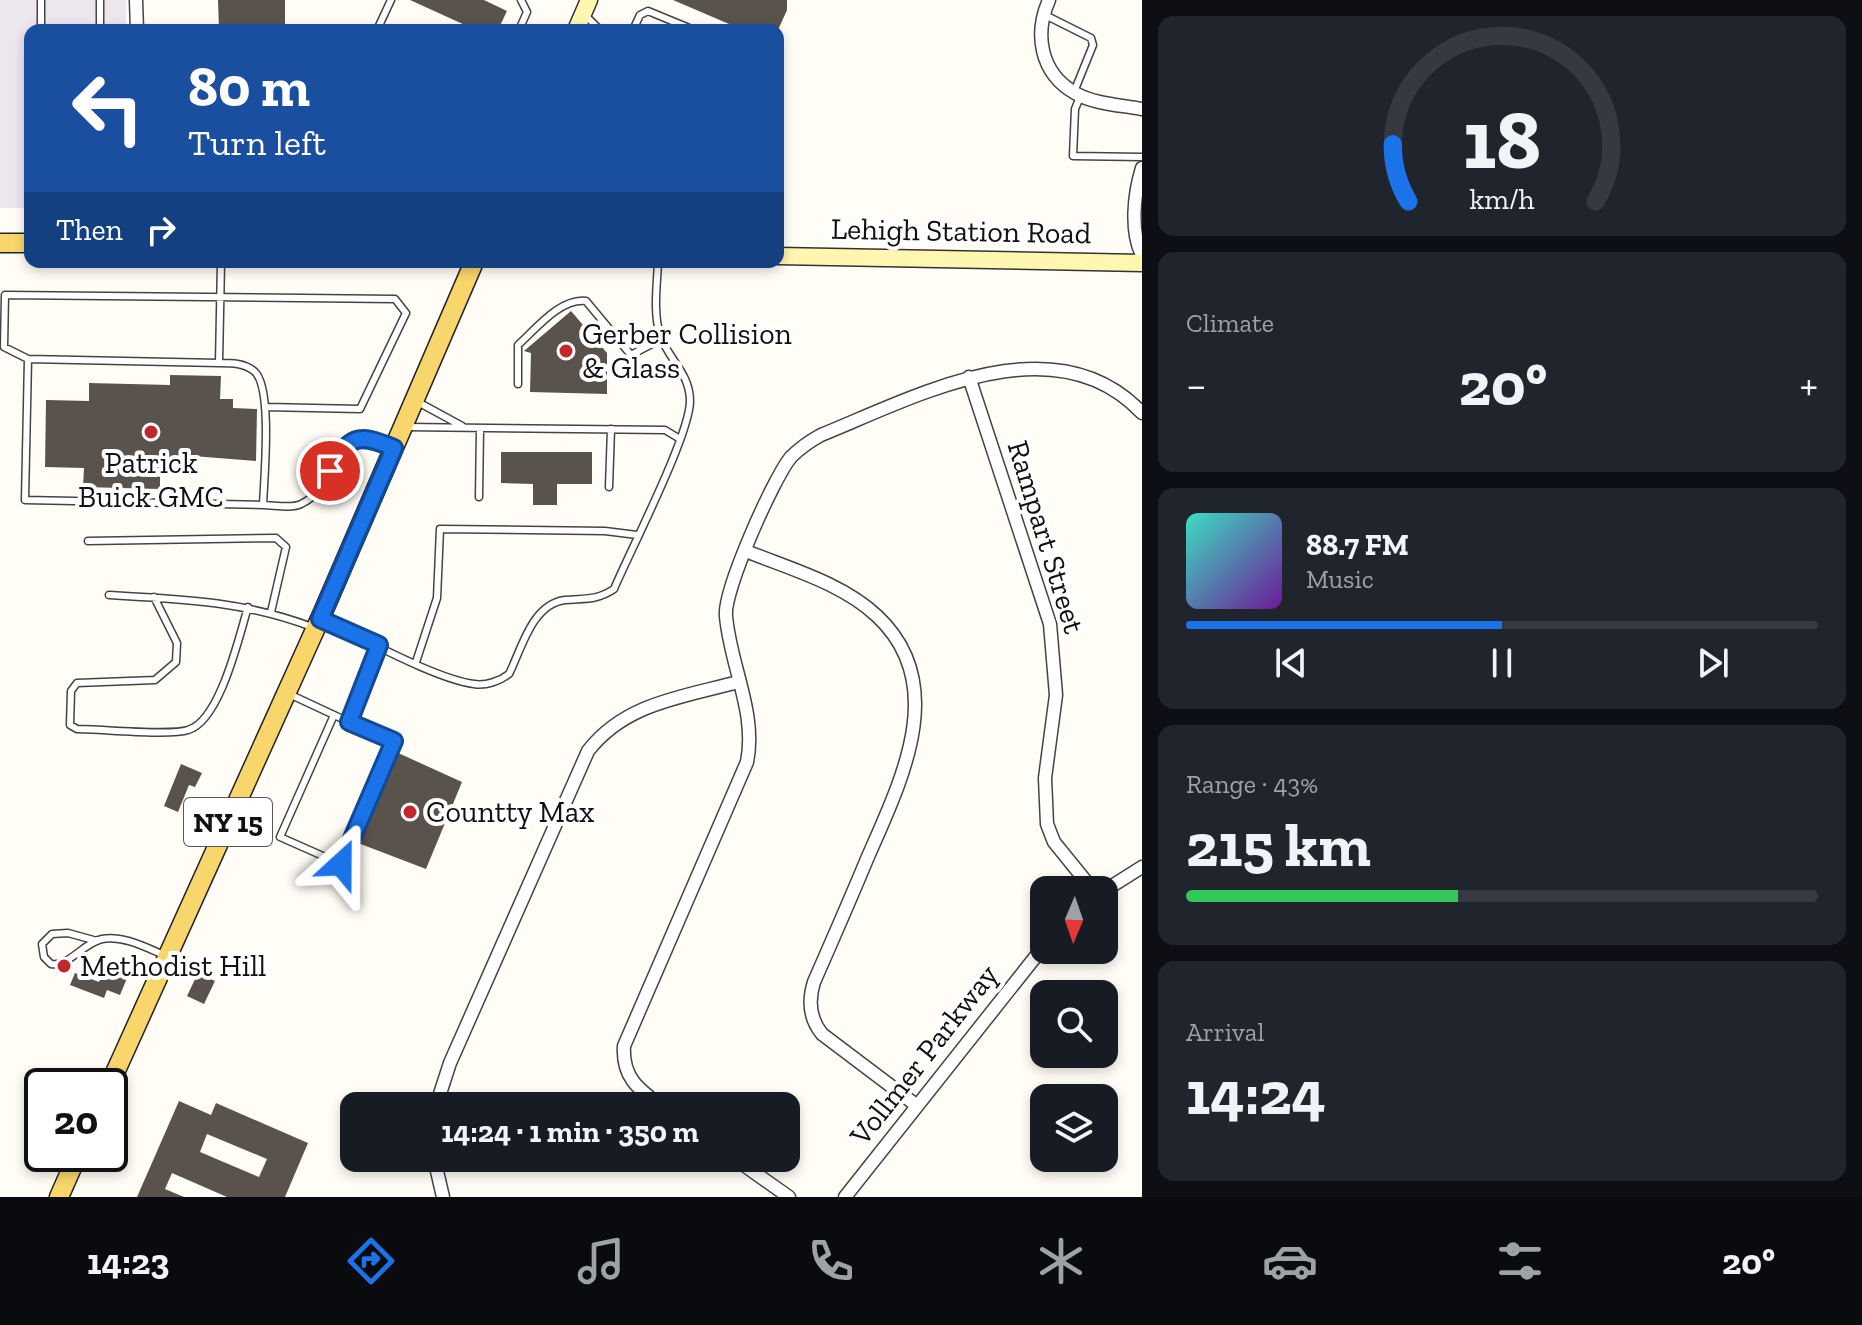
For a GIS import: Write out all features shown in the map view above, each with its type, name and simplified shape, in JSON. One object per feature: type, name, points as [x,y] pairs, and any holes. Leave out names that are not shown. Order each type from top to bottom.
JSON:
[{"type":"main road","points":[[0,243],[24,243]]},
{"type":"main road","name":"NY 15","points":[[117,1068],[318,623],[471,268]]},
{"type":"main road","points":[[59,1197],[70,1172]]},
{"type":"street","points":[[136,0],[137,24]]},
{"type":"street","points":[[1049,0],[1043,14],[1041,49],[1061,82],[1078,94],[1142,109]]},
{"type":"street","points":[[1142,168],[1137,187],[1135,241],[1142,255]]},
{"type":"street","name":"Lehigh Station Road","points":[[784,256],[1142,263]]},
{"type":"street","points":[[643,1092],[631,1083],[625,1071],[624,1046],[747,762],[750,733],[725,611],[732,582],[783,469],[804,445],[821,435],[969,377],[1013,369],[1085,376],[1106,384],[1142,413]]},
{"type":"street","name":"Rampart Street","points":[[969,377],[1050,624],[1056,695],[1044,790],[1047,824],[1054,842],[1082,876]]},
{"type":"street","points":[[746,551],[825,584],[862,604],[892,633],[911,670],[916,716],[904,770],[814,982],[810,1002],[813,1019],[822,1034],[916,1105]]},
{"type":"street","points":[[441,1092],[450,1063],[588,751],[600,735],[630,713],[738,682]]},
{"type":"street","points":[[1118,882],[1142,867]]},
{"type":"street","name":"Vollmer Parkway","points":[[845,1197],[1030,963]]},
{"type":"street","points":[[437,1172],[443,1197]]},
{"type":"street","points":[[754,1172],[789,1197]]},
{"type":"lane","points":[[41,0],[41,24]]},
{"type":"lane","points":[[100,0],[100,24]]},
{"type":"lane","points":[[380,24],[391,0]]},
{"type":"lane","points":[[521,0],[527,12],[522,24]]},
{"type":"lane","points":[[636,24],[640,15],[648,11],[679,24]]},
{"type":"lane","points":[[1043,14],[1091,38],[1093,45],[1075,109],[1073,156],[1142,157]]},
{"type":"lane","points":[[219,363],[221,268]]},
{"type":"lane","points":[[109,595],[220,601],[271,612],[318,623],[476,685],[500,681],[509,674],[539,611],[551,604],[585,601],[614,589],[680,439],[690,404],[689,392],[682,368],[661,339],[656,317],[658,268]]},
{"type":"lane","points":[[263,505],[265,391],[257,373],[240,364],[28,359],[4,347],[5,295],[395,299],[404,307],[406,313],[360,409],[265,407]]},
{"type":"lane","points":[[518,384],[518,345],[564,305],[577,300],[586,301],[631,355],[661,339]]},
{"type":"lane","points":[[28,359],[25,500],[300,506],[315,494],[344,446],[354,439],[373,439],[394,448]]},
{"type":"lane","points":[[414,400],[465,428]]},
{"type":"lane","points":[[403,427],[665,430],[680,439]]},
{"type":"lane","points":[[479,497],[480,429]]},
{"type":"lane","points":[[609,487],[611,429]]},
{"type":"lane","points":[[416,662],[437,598],[440,529],[605,531],[637,535]]},
{"type":"lane","points":[[88,541],[276,538],[286,547],[271,612]]},
{"type":"lane","points":[[154,597],[177,643],[176,662],[155,680],[77,683],[71,691],[70,725],[77,729],[187,731],[204,722],[229,669],[248,607]]},
{"type":"lane","points":[[349,722],[379,645]]},
{"type":"lane","points":[[286,693],[394,741],[341,864],[280,837],[334,715]]},
{"type":"lane","points":[[97,941],[60,964],[51,964],[44,957],[42,944],[52,934],[68,933],[97,941],[121,940],[167,956]]},
{"type":"shaded area","points":[[0,0],[126,0],[126,24],[24,24],[24,208],[0,208]]},
{"type":"building","points":[[218,0],[285,0],[285,24],[219,24]]},
{"type":"building","points":[[410,0],[484,0],[507,11],[501,24],[463,24]]},
{"type":"building","points":[[673,0],[787,0],[787,10],[781,24],[729,24]]},
{"type":"building","name":"Gerber Collision & Glass","points":[[571,311],[607,353],[607,394],[530,392],[531,353],[524,351]]},
{"type":"building","name":"Patrick Buick GMC","points":[[170,375],[221,376],[220,399],[233,399],[233,408],[257,409],[256,461],[180,455],[180,463],[160,463],[160,489],[83,487],[84,468],[45,467],[46,400],[89,401],[89,383],[170,385]]},
{"type":"building","points":[[501,452],[592,452],[592,484],[557,484],[557,505],[533,505],[533,484],[501,483]]},
{"type":"building","name":"Countty Max","points":[[396,752],[462,782],[426,869],[358,843]]},
{"type":"building","points":[[181,764],[202,773],[195,787],[189,785],[178,812],[164,806]]},
{"type":"building","points":[[107,962],[130,971],[120,995],[107,990],[104,998],[70,985],[75,973],[99,982]]},
{"type":"building","points":[[198,973],[215,981],[204,1004],[187,996]]},
{"type":"building","points":[[179,1101],[211,1115],[216,1103],[308,1143],[285,1197],[227,1197],[172,1173],[165,1189],[184,1197],[137,1197]],"holes":[[[207,1134],[267,1159],[259,1177],[200,1152]]]},
{"type":"place","name":"Gerber Collision & Glass","points":[[566,351]]},
{"type":"place","name":"Patrick Buick GMC","points":[[151,432]]},
{"type":"place","name":"Countty Max","points":[[410,812]]},
{"type":"place","name":"Methodist Hill","points":[[64,966]]},
{"type":"route","points":[[330,471],[344,446],[354,439],[373,439],[394,448],[320,619],[379,645],[349,722],[394,741],[341,864]]}]
